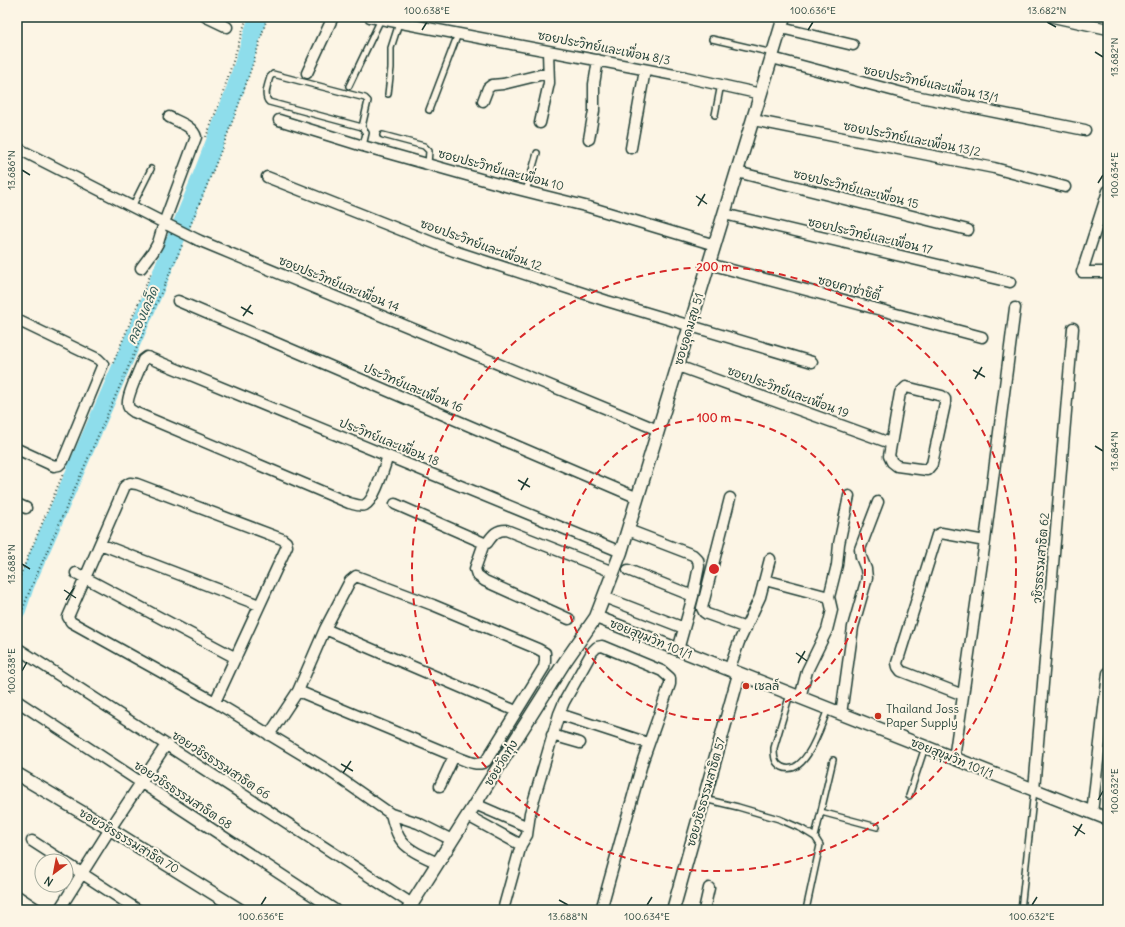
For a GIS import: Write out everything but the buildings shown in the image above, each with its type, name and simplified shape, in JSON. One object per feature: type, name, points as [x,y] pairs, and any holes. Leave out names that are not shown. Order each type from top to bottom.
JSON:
[{"type":"street","points":[[206,17],[227,27]]},
{"type":"street","points":[[307,72],[332,17]]},
{"type":"street","name":"ซอยประวิทย์และเพื่อน 8/3","points":[[370,17],[721,84],[761,94]]},
{"type":"street","points":[[1053,17],[1081,20],[1108,29]]},
{"type":"street","points":[[783,23],[853,45]]},
{"type":"street","name":"ซอยอุดมสุข 51","points":[[596,617],[628,530],[783,23]]},
{"type":"street","points":[[540,122],[548,84],[548,51]]},
{"type":"street","name":"ซอยประวิทย์และเพื่อน 13/1","points":[[773,56],[910,95],[1085,130]]},
{"type":"street","points":[[589,139],[594,111],[594,84],[598,60]]},
{"type":"street","points":[[631,148],[645,70]]},
{"type":"street","points":[[483,101],[488,88],[492,84],[503,84],[548,73]]},
{"type":"street","points":[[141,268],[153,252],[166,224],[196,137],[195,132],[191,129],[168,117]]},
{"type":"street","name":"ซอยประวิทย์และเพื่อน 10","points":[[279,120],[363,146],[589,207],[715,245]]},
{"type":"street","name":"ซอยประวิทย์และเพื่อน 13/2","points":[[753,120],[994,168],[1065,187]]},
{"type":"street","name":"ซอยประวิทย์และเพื่อน 14","points":[[17,148],[198,240],[658,430]]},
{"type":"street","name":"ซอยประวิทย์และเพื่อน 15","points":[[737,172],[968,230]]},
{"type":"street","name":"ซอยประวิทย์และเพื่อน 12","points":[[267,177],[454,251],[607,301],[812,362]]},
{"type":"street","points":[[1108,192],[1082,272],[1108,272]]},
{"type":"street","name":"ซอยประวิทย์และเพื่อน 17","points":[[724,214],[1010,282]]},
{"type":"street","name":"ซอยคาซ่าซิตี้","points":[[709,264],[982,337]]},
{"type":"street","name":"ประวิทย์และเพื่อน 16","points":[[178,302],[638,498]]},
{"type":"street","points":[[954,759],[985,542],[1015,308]]},
{"type":"street","points":[[17,320],[98,358],[103,364],[63,461],[54,466],[17,449]]},
{"type":"street","name":"วชิรธรรมสาธิต 62","points":[[1034,790],[1073,328]]},
{"type":"street","name":"ประวิทย์และเพื่อน 18","points":[[388,456],[372,498],[367,504],[361,506],[350,503],[129,410],[127,404],[143,360],[147,357],[388,456],[621,552]]},
{"type":"street","name":"ซอยประวิทย์และเพื่อน 19","points":[[678,366],[890,443]]},
{"type":"street","points":[[909,387],[942,396],[944,398],[945,404],[932,464],[929,469],[924,471],[894,464],[890,460],[889,456],[890,443],[900,393],[904,388],[909,387]]},
{"type":"street","points":[[215,702],[286,546],[286,542],[282,539],[137,484],[125,486],[100,544],[80,576],[68,617],[71,622],[215,702],[328,770],[391,814],[418,823],[452,840]]},
{"type":"street","points":[[795,696],[827,630],[832,610],[829,597],[849,496]]},
{"type":"street","points":[[730,498],[702,608],[707,614],[746,628]]},
{"type":"street","points":[[841,714],[853,627],[867,578],[866,568],[861,557],[860,549],[878,502]]},
{"type":"street","points":[[395,504],[484,543]]},
{"type":"street","points":[[569,619],[485,581],[477,575],[476,569],[484,543],[487,543],[494,533],[500,530],[506,530],[613,572]]},
{"type":"street","points":[[628,530],[693,555],[698,560],[700,566],[678,650]]},
{"type":"street","points":[[963,695],[901,671],[897,663],[937,535],[941,533],[985,542]]},
{"type":"street","points":[[100,544],[259,606]]},
{"type":"street","points":[[734,672],[738,642],[760,597],[770,559]]},
{"type":"street","points":[[628,570],[693,596]]},
{"type":"street","points":[[80,576],[236,658]]},
{"type":"street","points":[[270,735],[298,691],[325,629],[350,581],[356,576],[433,606],[545,653],[544,667],[484,762],[477,764],[454,756],[298,691]]},
{"type":"street","points":[[764,580],[829,597]]},
{"type":"street","points":[[604,597],[684,628]]},
{"type":"street","name":"ซอยสุขุมวิท 101/1","points":[[596,617],[1108,819]]},
{"type":"street","name":"ซอยวัดทุ่ง","points":[[410,907],[564,663],[596,617]]},
{"type":"street","points":[[325,629],[516,711]]},
{"type":"street","points":[[504,910],[521,845],[527,835],[530,813],[559,714],[564,702],[592,652],[598,647],[602,646],[662,671],[670,678],[670,684],[648,744],[600,910]]},
{"type":"street","name":"ซอยวชิรธรรมสาธิต 66","points":[[17,648],[410,907]]},
{"type":"street","name":"ซอยวชิรธรรมสาธิต 57","points":[[673,910],[704,799],[734,672]]},
{"type":"street","points":[[1092,813],[1108,673]]},
{"type":"street","name":"ซอยวชิรธรรมสาธิต 68","points":[[17,701],[335,910]]},
{"type":"street","points":[[559,714],[648,744]]},
{"type":"street","points":[[552,736],[580,743]]},
{"type":"street","points":[[59,910],[110,829],[166,745]]},
{"type":"street","points":[[440,786],[454,756]]},
{"type":"street","name":"ซอยวชิรธรรมสาธิต 70","points":[[17,774],[110,829],[240,910]]},
{"type":"street","points":[[475,804],[528,827]]},
{"type":"street","points":[[391,814],[400,839],[404,844],[438,863]]},
{"type":"street","points":[[468,816],[521,845]]},
{"type":"street","points":[[32,841],[51,853]]},
{"type":"street","points":[[74,868],[138,910]]},
{"type":"street","points":[[704,910],[709,888]]},
{"type":"street","points":[[17,896],[38,910]]},
{"type":"lane","points":[[349,86],[381,19]]},
{"type":"lane","points":[[388,94],[391,68],[391,48],[399,23]]},
{"type":"lane","points":[[429,110],[458,34]]},
{"type":"lane","points":[[712,39],[773,56]]},
{"type":"lane","points":[[362,128],[368,101],[365,98],[273,74],[270,77],[266,100],[362,128],[366,133],[363,146]]},
{"type":"lane","points":[[715,115],[721,84]]},
{"type":"lane","points":[[383,135],[424,146],[429,150],[428,164]]},
{"type":"lane","points":[[526,191],[537,153]]},
{"type":"lane","points":[[132,207],[151,169]]},
{"type":"lane","points":[[795,696],[774,748],[774,756],[777,763],[782,767],[791,769],[799,766],[804,760],[828,709]]},
{"type":"lane","points":[[909,796],[925,747]]},
{"type":"lane","points":[[815,837],[833,760]]},
{"type":"lane","points":[[1021,910],[1034,790]]},
{"type":"lane","points":[[704,799],[779,819],[802,829],[815,837],[820,845],[806,910]]},
{"type":"lane","points":[[821,812],[877,827]]},
{"type":"path","points":[[205,139],[222,96],[247,17]]},
{"type":"path","points":[[189,229],[222,150],[250,74],[267,17]]},
{"type":"path","points":[[17,624],[30,590],[183,243]]},
{"type":"path","points":[[113,364],[152,271]]},
{"type":"path","points":[[17,583],[66,467]]},
{"type":"waterway","name":"คลองเคล็ด","points":[[17,610],[25,586],[150,301],[198,185],[234,93],[258,17]]},
{"type":"place","name":"เชลล์","points":[[746,686]]},
{"type":"place","name":"Thailand Joss Paper Supply","points":[[878,716]]}]
